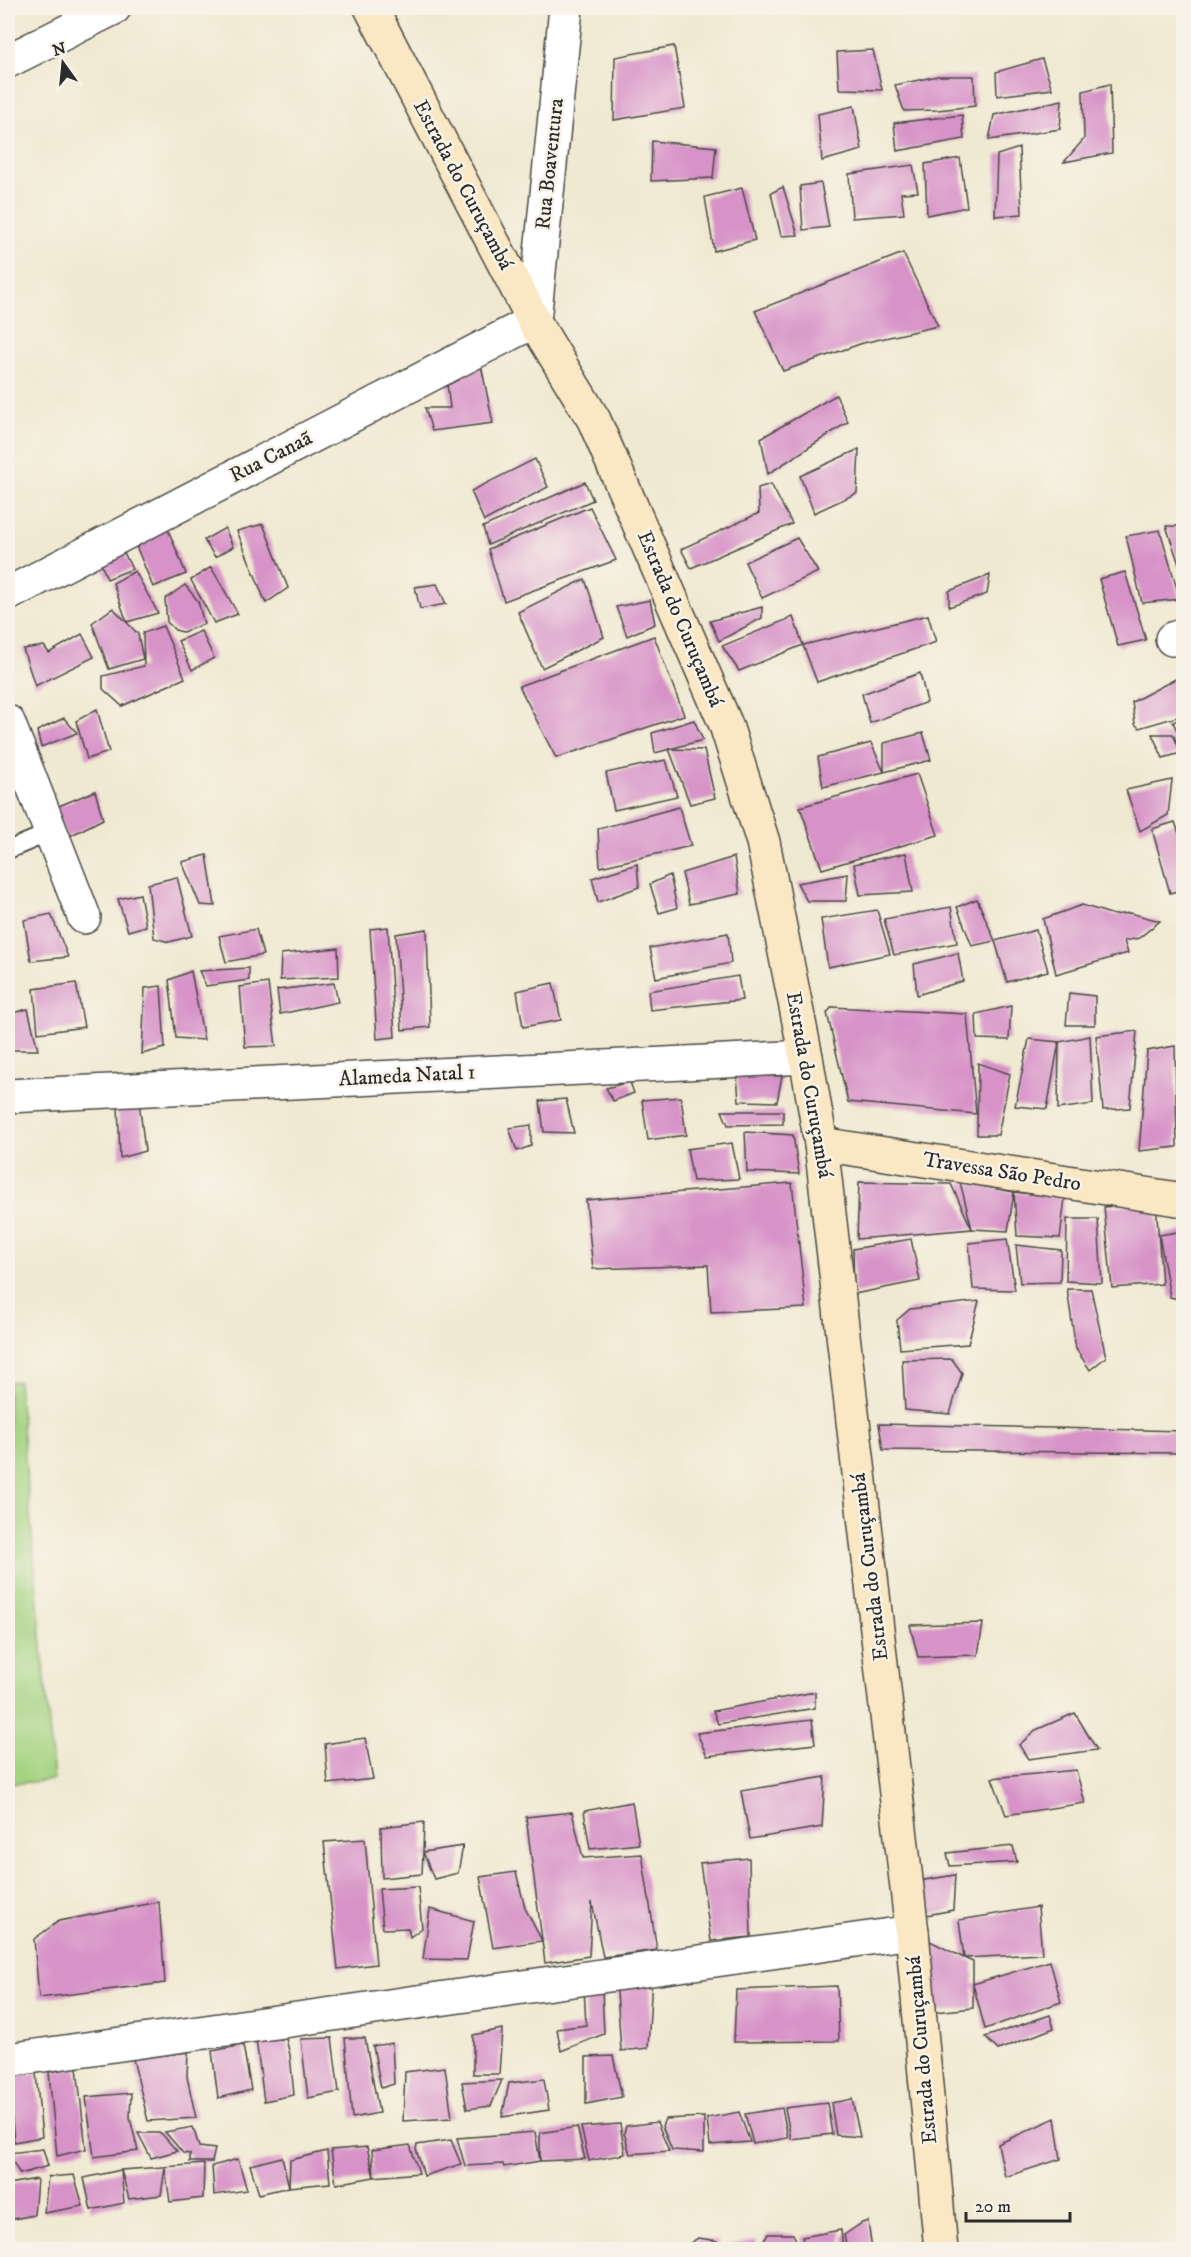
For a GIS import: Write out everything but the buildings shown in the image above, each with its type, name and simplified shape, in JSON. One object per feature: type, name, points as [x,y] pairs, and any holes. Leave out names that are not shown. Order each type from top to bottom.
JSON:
[{"type":"street","points":[[8,61],[114,8]]},
{"type":"street","name":"Estrada do Curuçambá","points":[[370,8],[534,321],[594,420],[726,725],[763,842],[821,1144],[912,1932],[941,2250]]},
{"type":"street","name":"Rua Boaventura","points":[[534,321],[566,8]]},
{"type":"street","name":"Rua Canaã","points":[[8,594],[534,321]]},
{"type":"street","points":[[8,722],[84,917]]},
{"type":"street","name":"Alameda Natal 1","points":[[8,1096],[806,1057]]},
{"type":"street","name":"Travessa São Pedro","points":[[821,1144],[1184,1200]]},
{"type":"street","points":[[8,2060],[912,1932]]},
{"type":"lane","points":[[8,850],[51,832]]},
{"type":"green space","points":[[18,1381],[54,1780],[8,1784],[8,1382]]}]
